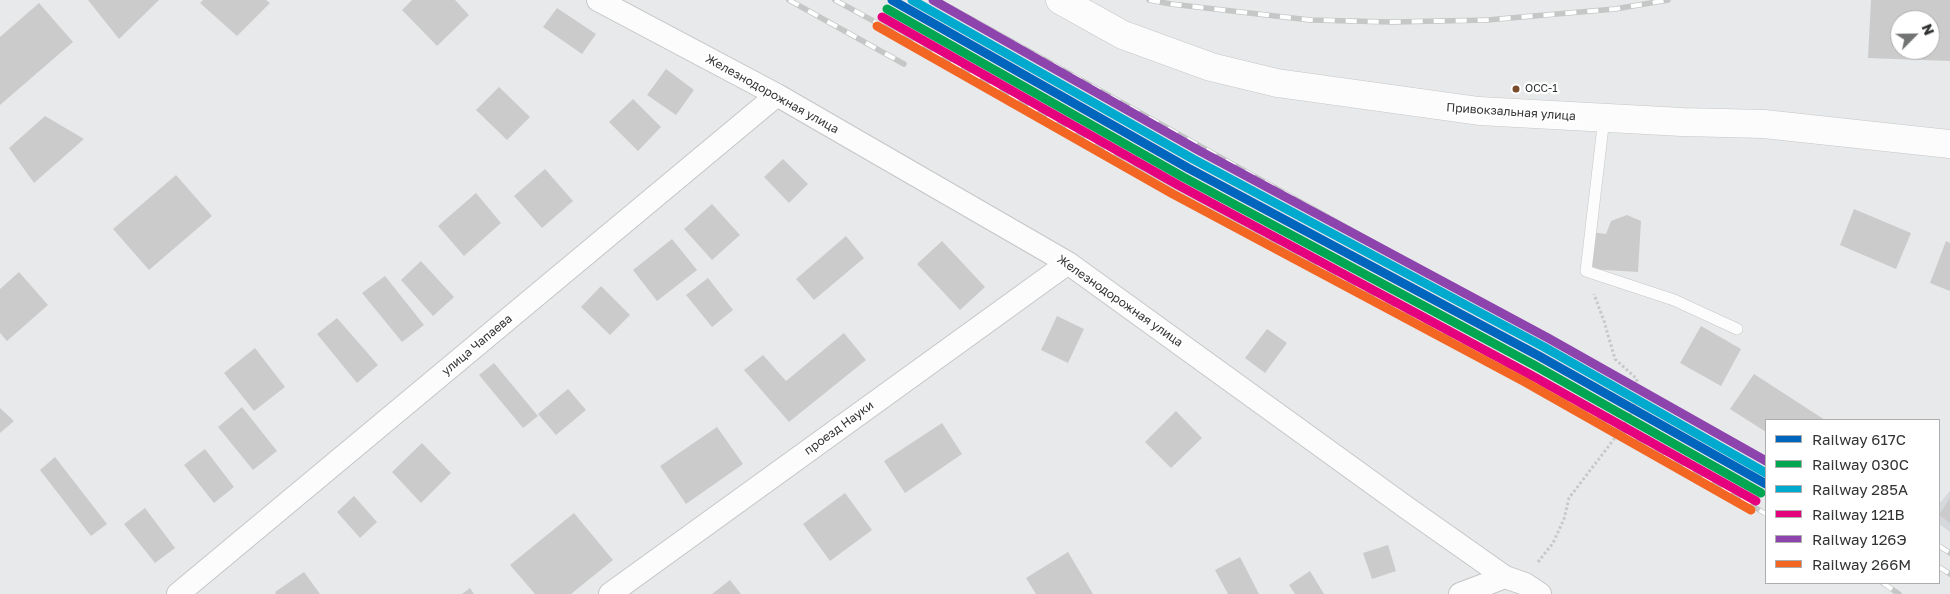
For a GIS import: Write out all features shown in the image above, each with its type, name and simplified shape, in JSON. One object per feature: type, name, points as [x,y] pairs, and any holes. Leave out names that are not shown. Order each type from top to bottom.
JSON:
[{"type":"main road","name":"Привокзальная улица","points":[[1060,0],[1122,34],[1211,66],[1277,83],[1479,111],[1764,124],[1950,144]]},
{"type":"street","name":"Железнодорожная улица","points":[[598,0],[777,95],[1068,263],[1523,585]]},
{"type":"street","name":"улица Чапаева","points":[[178,594],[777,95]]},
{"type":"street","name":"проезд Науки","points":[[610,594],[1068,263]]},
{"type":"street","points":[[1460,594],[1523,585]]},
{"type":"lane","points":[[1604,118],[1586,271],[1674,300],[1736,328]]},
{"type":"path","points":[[1523,585],[1530,570],[1543,558],[1553,543],[1564,519],[1569,498],[1616,438],[1634,409],[1637,379],[1615,359],[1586,271]]},
{"type":"shaded area","points":[[1950,491],[1950,532],[1940,525],[1940,503]]},
{"type":"building","points":[[88,0],[159,0],[119,39]]},
{"type":"building","points":[[203,0],[266,0],[270,3],[237,36],[200,3]]},
{"type":"building","points":[[412,0],[455,0],[469,15],[437,46],[402,10]]},
{"type":"building","points":[[1871,0],[1950,0],[1950,61],[1923,60],[1940,60],[1940,10],[1890,10],[1890,59],[1868,58]]},
{"type":"building","points":[[39,3],[73,42],[0,105],[0,37]]},
{"type":"building","points":[[557,8],[596,34],[582,54],[543,27]]},
{"type":"building","points":[[666,69],[694,90],[676,115],[647,95]]},
{"type":"building","points":[[499,87],[530,117],[507,140],[476,110]]},
{"type":"building","points":[[633,99],[661,127],[638,151],[609,122]]},
{"type":"building","points":[[45,116],[84,139],[34,183],[9,148]]},
{"type":"building","points":[[783,159],[808,184],[789,203],[764,177]]},
{"type":"building","points":[[545,169],[573,201],[542,228],[514,196]]},
{"type":"building","points":[[176,175],[212,216],[149,270],[113,229]]},
{"type":"building","points":[[476,193],[501,223],[464,256],[438,226]]},
{"type":"building","points":[[712,204],[740,235],[712,260],[684,229]]},
{"type":"building","points":[[1854,209],[1911,233],[1896,269],[1840,245]]},
{"type":"building","points":[[1627,215],[1641,221],[1638,272],[1590,269],[1591,232],[1606,234],[1611,221]]},
{"type":"building","points":[[846,236],[864,258],[814,300],[796,279]]},
{"type":"building","points":[[672,239],[697,270],[657,301],[633,270]]},
{"type":"building","points":[[942,241],[985,287],[960,310],[917,264]]},
{"type":"building","points":[[1946,241],[1950,243],[1950,291],[1930,283]]},
{"type":"building","points":[[421,261],[454,297],[433,316],[401,280]]},
{"type":"building","points":[[19,272],[48,305],[7,341],[0,333],[0,289]]},
{"type":"building","points":[[385,276],[424,325],[402,342],[362,293]]},
{"type":"building","points":[[708,278],[733,310],[712,327],[686,295]]},
{"type":"building","points":[[601,286],[630,315],[610,335],[581,307]]},
{"type":"building","points":[[1057,316],[1084,329],[1068,363],[1041,350]]},
{"type":"building","points":[[337,318],[378,365],[357,383],[317,334]]},
{"type":"building","points":[[1701,326],[1741,349],[1721,386],[1680,363]]},
{"type":"building","points":[[1267,329],[1287,343],[1265,373],[1245,358]]},
{"type":"building","points":[[844,333],[866,360],[789,422],[744,370],[763,355],[786,381]]},
{"type":"building","points":[[255,348],[285,387],[254,411],[224,373]]},
{"type":"building","points":[[494,363],[538,416],[523,428],[479,375]]},
{"type":"building","points":[[1754,374],[1823,419],[1765,419],[1765,431],[1730,409]]},
{"type":"building","points":[[568,389],[586,410],[556,435],[538,414]]},
{"type":"building","points":[[242,407],[277,451],[253,470],[218,427]]},
{"type":"building","points":[[0,408],[14,421],[0,433]]},
{"type":"building","points":[[1176,411],[1202,438],[1171,468],[1145,442]]},
{"type":"building","points":[[942,423],[962,454],[905,493],[884,461]]},
{"type":"building","points":[[717,427],[743,464],[686,504],[660,466]]},
{"type":"building","points":[[422,443],[451,473],[421,503],[392,472]]},
{"type":"building","points":[[205,449],[234,487],[214,503],[184,465]]},
{"type":"building","points":[[55,457],[107,524],[91,536],[40,470]]},
{"type":"building","points":[[845,493],[872,530],[830,561],[803,524]]},
{"type":"building","points":[[354,496],[377,522],[360,538],[337,512]]},
{"type":"building","points":[[1950,498],[1950,523],[1940,516]]},
{"type":"building","points":[[145,508],[175,548],[155,563],[124,524]]},
{"type":"building","points":[[574,513],[613,560],[571,594],[535,594],[510,565]]},
{"type":"building","points":[[1388,545],[1396,571],[1372,579],[1363,553]]},
{"type":"building","points":[[1068,552],[1093,594],[1036,594],[1026,578]]},
{"type":"building","points":[[1240,557],[1259,594],[1228,594],[1215,570]]},
{"type":"building","points":[[1310,571],[1324,594],[1295,594],[1289,585]]},
{"type":"building","points":[[304,572],[320,594],[276,594],[275,592]]},
{"type":"building","points":[[730,580],[741,594],[712,594]]},
{"type":"building","points":[[470,588],[474,594],[462,594]]},
{"type":"railway","points":[[789,0],[904,64]]},
{"type":"railway","points":[[835,0],[1657,449],[1765,513]]},
{"type":"railway","points":[[937,0],[1765,461]]},
{"type":"railway","points":[[1149,0],[1310,20],[1392,22],[1487,20],[1615,9],[1668,0]]},
{"type":"railway","points":[[1940,547],[1950,553]]},
{"type":"railway","points":[[1940,568],[1950,574]]},
{"type":"railway","points":[[1884,584],[1899,594]]},
{"type":"rail line","name":"617C","points":[[892,0],[1188,168],[1539,356],[1765,483]]},
{"type":"rail line","name":"285А","points":[[912,0],[1193,159],[1544,347],[1765,472]]},
{"type":"rail line","name":"126Э","points":[[933,0],[1198,150],[1548,338],[1765,460]]},
{"type":"rail line","name":"030C","points":[[887,9],[1183,177],[1534,365],[1761,493]]},
{"type":"rail line","name":"121В","points":[[882,17],[1178,185],[1529,374],[1756,501]]},
{"type":"rail line","name":"266М","points":[[877,26],[1173,194],[1525,382],[1751,510]]},
{"type":"place","name":"ОСС-1","points":[[1516,89]]}]
